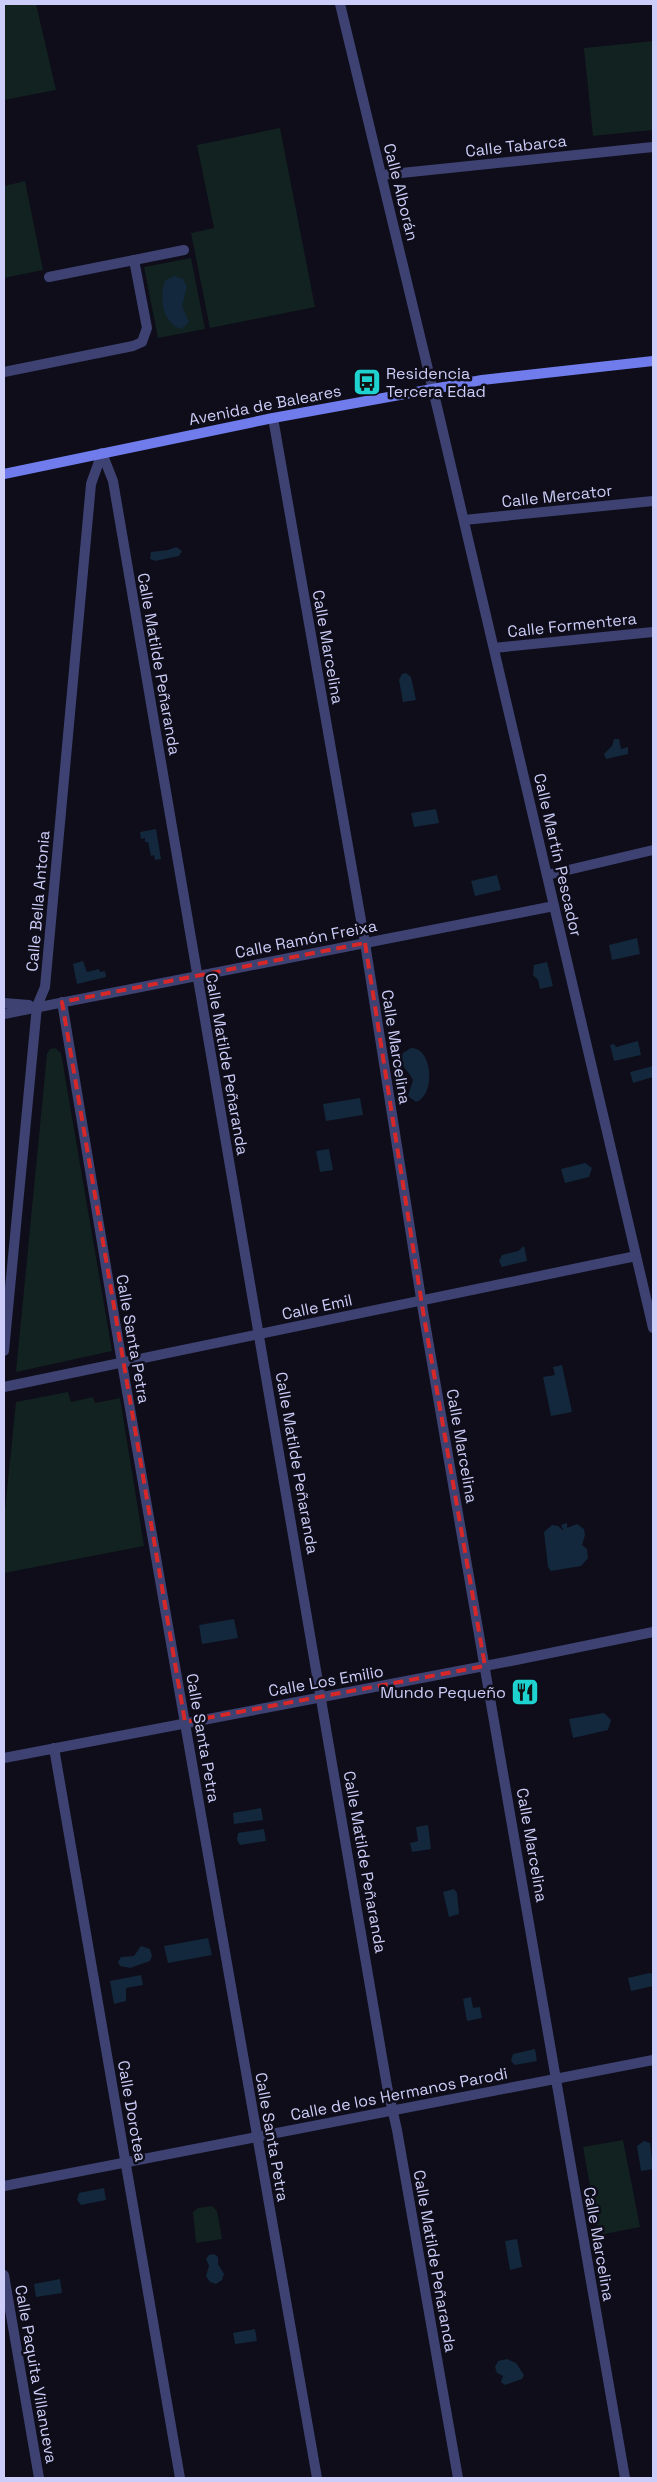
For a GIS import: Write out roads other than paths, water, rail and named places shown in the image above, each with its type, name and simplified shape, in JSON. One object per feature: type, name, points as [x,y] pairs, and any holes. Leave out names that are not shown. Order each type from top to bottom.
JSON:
[{"type":"main road","name":"Avenida de Baleares","points":[[4,474],[273,418],[433,388],[482,380],[653,362]]},
{"type":"street","name":"Calle Alborán","points":[[340,4],[433,388]]},
{"type":"street","name":"Calle Tabarca","points":[[382,175],[653,147]]},
{"type":"street","points":[[49,277],[184,250]]},
{"type":"street","points":[[4,372],[133,346],[142,342],[147,328],[134,260]]},
{"type":"street","name":"Calle Martín Pescador","points":[[433,388],[653,1328]]},
{"type":"street","name":"Calle Marcelina","points":[[273,418],[365,942],[421,1301],[625,2478]]},
{"type":"street","name":"Calle Matilde Peñaranda","points":[[102,453],[113,481],[196,975],[458,2478]]},
{"type":"street","name":"Calle Bella Antonia","points":[[4,1351],[37,1006],[45,987],[91,484],[102,453]]},
{"type":"street","name":"Calle Mercator","points":[[464,520],[653,501]]},
{"type":"street","name":"Calle Formentera","points":[[494,648],[653,632]]},
{"type":"street","points":[[547,875],[653,850]]},
{"type":"street","name":"Calle Ramón Freixa","points":[[4,1014],[554,906]]},
{"type":"street","name":"Calle Santa Petra","points":[[62,1002],[122,1363],[318,2478]]},
{"type":"street","points":[[4,1003],[37,1006]]},
{"type":"street","name":"Calle Emil","points":[[4,1387],[636,1256]]},
{"type":"street","name":"Calle Los Emilio","points":[[4,1758],[185,1722],[322,1698],[653,1632]]},
{"type":"street","name":"Calle Dorotea","points":[[54,1748],[180,2478]]},
{"type":"street","name":"Calle de los Hermanos Parodi","points":[[4,2186],[653,2060]]},
{"type":"street","name":"Calle Paquita Villanueva","points":[[4,2275],[39,2478]]},
{"type":"water","points":[[174,276],[183,279],[187,286],[182,306],[189,322],[182,329],[170,322],[162,302],[165,281]]},
{"type":"water","points":[[176,547],[182,551],[179,556],[155,561],[150,559],[151,552]]},
{"type":"water","points":[[406,673],[411,677],[416,700],[403,702],[399,680],[402,674]]},
{"type":"water","points":[[614,739],[619,739],[621,749],[628,747],[628,754],[606,759],[604,754],[612,746]]},
{"type":"water","points":[[436,809],[439,823],[414,827],[411,813]]},
{"type":"water","points":[[156,829],[161,859],[155,860],[154,855],[151,856],[148,842],[145,842],[145,838],[141,839],[140,832]]},
{"type":"water","points":[[497,875],[501,890],[475,896],[471,881]]},
{"type":"water","points":[[637,938],[640,954],[612,960],[609,945]]},
{"type":"water","points":[[83,961],[87,972],[99,969],[100,972],[105,971],[106,977],[77,984],[73,964]]},
{"type":"water","points":[[547,962],[553,986],[540,989],[538,980],[533,975],[534,965]]},
{"type":"water","points":[[638,1041],[641,1055],[614,1061],[610,1045],[614,1044],[616,1047]]},
{"type":"water","points":[[411,1048],[418,1050],[424,1055],[428,1063],[429,1072],[427,1091],[416,1102],[408,1096],[413,1080],[402,1061],[403,1053]]},
{"type":"water","points":[[653,1066],[653,1077],[633,1083],[630,1072]]},
{"type":"water","points":[[360,1098],[363,1115],[326,1121],[323,1104]]},
{"type":"water","points":[[329,1149],[333,1170],[320,1172],[316,1151]]},
{"type":"water","points":[[585,1163],[592,1168],[589,1177],[565,1183],[561,1169]]},
{"type":"water","points":[[524,1246],[527,1261],[502,1267],[499,1261],[502,1255],[518,1251]]},
{"type":"water","points":[[562,1365],[572,1412],[551,1416],[543,1377],[555,1375],[553,1367]]},
{"type":"water","points":[[567,1523],[567,1528],[577,1524],[584,1529],[585,1535],[582,1545],[587,1549],[588,1558],[581,1566],[551,1571],[548,1567],[544,1532],[552,1525],[558,1526],[564,1531],[561,1525]]},
{"type":"water","points":[[234,1619],[238,1638],[202,1644],[199,1625]]},
{"type":"water","points":[[604,1713],[611,1720],[608,1730],[573,1738],[569,1719]]},
{"type":"water","points":[[261,1808],[263,1820],[234,1824],[233,1813]]},
{"type":"water","points":[[428,1825],[431,1849],[412,1852],[410,1843],[418,1841],[416,1827]]},
{"type":"water","points":[[264,1829],[266,1841],[240,1845],[237,1840],[238,1833]]},
{"type":"water","points":[[454,1889],[457,1893],[459,1914],[449,1917],[443,1892]]},
{"type":"water","points":[[208,1938],[212,1955],[168,1963],[164,1946]]},
{"type":"water","points":[[141,1946],[150,1949],[152,1956],[150,1961],[130,1968],[120,1966],[118,1962],[121,1957],[134,1956]]},
{"type":"water","points":[[649,1973],[653,1974],[653,1986],[631,1991],[628,1978]]},
{"type":"water","points":[[141,1975],[143,1985],[126,1988],[126,2001],[114,2004],[110,1981]]},
{"type":"water","points":[[471,1997],[473,2008],[480,2007],[482,2018],[467,2021],[463,1999]]},
{"type":"water","points":[[535,2049],[537,2061],[515,2065],[511,2061],[513,2054]]},
{"type":"water","points":[[644,2141],[650,2143],[653,2169],[641,2171],[637,2146]]},
{"type":"water","points":[[104,2188],[106,2200],[81,2205],[77,2200],[79,2193]]},
{"type":"water","points":[[517,2239],[522,2267],[510,2270],[505,2241]]},
{"type":"water","points":[[214,2254],[218,2257],[218,2264],[224,2274],[222,2280],[216,2284],[210,2282],[206,2276],[209,2266],[206,2259],[209,2255]]},
{"type":"water","points":[[60,2279],[62,2293],[36,2297],[34,2284]]},
{"type":"water","points":[[255,2329],[257,2341],[235,2344],[233,2333]]},
{"type":"water","points":[[507,2359],[516,2363],[524,2375],[522,2379],[505,2385],[501,2382],[503,2376],[497,2373],[495,2367],[498,2361]]},
{"type":"place","name":"Residencia Tercera Edad","points":[[367,382]]},
{"type":"place","name":"Mundo Pequeño","points":[[525,1692]]}]
